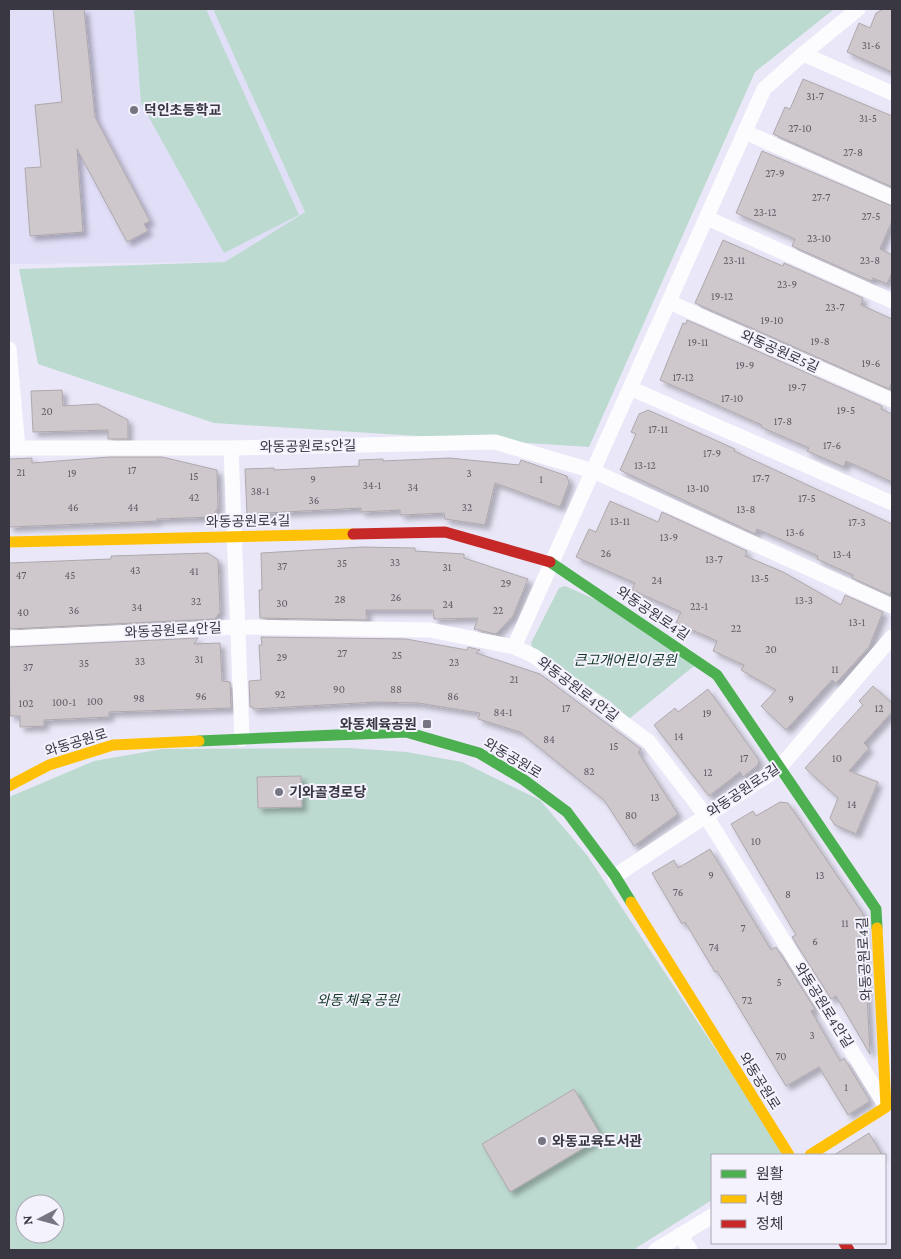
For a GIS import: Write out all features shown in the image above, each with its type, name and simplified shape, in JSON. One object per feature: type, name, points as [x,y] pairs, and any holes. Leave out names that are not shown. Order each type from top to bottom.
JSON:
[{"type":"street","points":[[514,647],[764,89],[858,9]]},
{"type":"street","points":[[803,54],[892,93]]},
{"type":"street","points":[[745,132],[892,197]]},
{"type":"street","points":[[706,218],[892,302]]},
{"type":"street","name":"와동공원로5길","points":[[669,302],[892,400]]},
{"type":"street","name":"와동공원로5안길","points":[[9,349],[14,448],[231,448],[496,442],[593,471]]},
{"type":"street","points":[[630,388],[892,503]]},
{"type":"street","points":[[231,448],[242,739]]},
{"type":"street","points":[[593,471],[892,606]]},
{"type":"street","name":"와동공원로4길","points":[[9,542],[445,532],[552,563],[717,675],[876,909],[886,1107]]},
{"type":"street","name":"와동공원로4안길","points":[[9,638],[238,627],[430,630],[514,647],[534,656],[649,742],[706,816],[886,1107]]},
{"type":"street","name":"와동공원로5길","points":[[615,876],[780,767],[892,638]]},
{"type":"street","name":"와동공원로","points":[[9,786],[49,765],[113,745],[406,732],[479,753],[524,780],[567,812],[615,876],[787,1154]]},
{"type":"street","points":[[812,1154],[886,1107]]},
{"type":"street","points":[[656,1250],[711,1217]]},
{"type":"street","points":[[680,1235],[690,1250]]},
{"type":"shaded area","name":"덕인초등학교","points":[[9,9],[213,9],[305,212],[225,262],[9,264]]},
{"type":"green space","points":[[134,9],[206,9],[299,215],[224,253],[141,103]]},
{"type":"green space","points":[[213,9],[834,9],[755,72],[589,447],[214,423],[38,364],[19,269],[225,262],[305,212]]},
{"type":"green space","name":"큰고개어린이공원","points":[[565,586],[648,623],[694,666],[629,719],[611,702],[533,650],[531,643],[559,588]]},
{"type":"green space","name":"와동 체육 공원","points":[[348,748],[407,752],[462,762],[540,800],[587,855],[785,1154],[711,1154],[711,1201],[633,1250],[9,1250],[9,797],[94,761],[162,749]]},
{"type":"building","points":[[53,9],[84,9],[95,117],[150,221],[144,224],[148,231],[127,242],[77,149],[83,232],[30,236],[25,168],[41,167],[35,105],[62,102]]},
{"type":"building","points":[[883,9],[892,9],[892,72],[847,52],[859,23],[870,28],[876,13]]},
{"type":"building","points":[[803,79],[892,116],[892,187],[773,134],[785,107],[790,109]]},
{"type":"building","points":[[762,151],[892,206],[892,221],[880,249],[892,255],[892,272],[887,284],[873,278],[871,281],[792,246],[795,239],[736,213]]},
{"type":"building","points":[[723,240],[783,266],[784,263],[863,298],[861,305],[892,319],[892,382],[889,389],[695,303]]},
{"type":"building","points":[[687,320],[882,406],[881,409],[892,414],[892,482],[846,461],[844,467],[807,451],[809,448],[761,427],[762,425],[660,380],[683,323],[686,324]]},
{"type":"building","points":[[62,390],[63,406],[98,404],[128,420],[128,439],[108,439],[108,430],[33,432],[31,391]]},
{"type":"building","points":[[648,410],[892,524],[892,589],[890,595],[852,578],[853,575],[817,559],[818,556],[757,529],[755,534],[620,470],[636,434],[631,432],[639,414]]},
{"type":"building","points":[[109,457],[162,457],[217,470],[218,508],[212,517],[9,527],[9,459],[32,458],[32,463]]},
{"type":"building","points":[[449,458],[519,465],[521,460],[567,476],[569,483],[560,507],[495,483],[485,525],[445,519],[444,513],[400,515],[400,510],[361,512],[361,508],[247,514],[245,469],[274,468],[274,470],[359,466],[359,460],[383,459],[383,461]]},
{"type":"building","points":[[610,501],[658,522],[662,512],[747,551],[745,556],[783,572],[841,605],[845,595],[883,612],[869,647],[836,683],[832,680],[786,730],[761,706],[776,690],[741,670],[744,665],[713,651],[717,641],[676,623],[681,612],[632,590],[635,583],[576,557],[589,529],[596,532]]},
{"type":"building","points":[[362,547],[415,548],[415,551],[464,554],[464,558],[528,579],[513,616],[496,634],[474,629],[478,618],[434,619],[433,610],[366,610],[367,620],[260,618],[259,590],[262,590],[261,553]]},
{"type":"building","points":[[208,553],[218,560],[220,612],[215,619],[9,629],[9,563],[111,559],[111,556]]},
{"type":"building","points":[[261,637],[406,639],[467,650],[468,647],[480,650],[476,653],[540,674],[641,749],[638,752],[678,814],[634,846],[604,800],[520,732],[478,719],[480,713],[418,703],[376,702],[253,709],[253,707],[250,707],[249,681],[261,680],[259,645],[262,645]]},
{"type":"building","points":[[198,638],[194,644],[220,643],[222,681],[230,682],[231,708],[109,712],[109,717],[44,720],[44,726],[20,727],[20,716],[10,716],[9,647]]},
{"type":"building","points":[[873,686],[892,703],[892,712],[864,743],[869,748],[849,771],[878,782],[856,834],[835,825],[830,818],[838,798],[805,768],[863,705],[859,701]]},
{"type":"building","points":[[708,689],[759,760],[758,765],[743,777],[740,772],[709,796],[654,725],[675,708],[678,712]]},
{"type":"building","name":"기와골경로당","points":[[301,776],[302,807],[258,808],[257,777]]},
{"type":"building","points":[[780,802],[788,803],[863,914],[870,1054],[836,996],[831,999],[792,937],[796,935],[731,824],[753,811],[756,816]]},
{"type":"building","points":[[710,849],[771,950],[776,947],[815,1009],[811,1011],[840,1061],[844,1058],[870,1101],[848,1115],[819,1067],[786,1086],[717,971],[715,972],[685,922],[682,924],[652,873],[674,860],[678,868]]},
{"type":"building","name":"와동교육도서관","points":[[574,1089],[602,1137],[510,1192],[482,1144]]},
{"type":"building","points":[[869,1133],[881,1154],[836,1154]]},
{"type":"traffic: fast","points":[[550,562],[717,675],[876,909],[877,928]]},
{"type":"traffic: fast","points":[[199,741],[406,732],[479,753],[524,780],[567,812],[615,876],[631,902]]},
{"type":"traffic: slow","points":[[9,542],[353,534]]},
{"type":"traffic: slow","points":[[9,786],[49,765],[113,745],[199,741]]},
{"type":"traffic: slow","points":[[631,902],[788,1154]]},
{"type":"traffic: slow","points":[[812,1154],[886,1107],[877,928]]},
{"type":"traffic: jam","points":[[353,534],[445,532],[550,562]]},
{"type":"traffic: jam","points":[[845,1244],[849,1250]]},
{"type":"place","name":"덕인초등학교","points":[[134,110]]},
{"type":"place","name":"와동체육공원","points":[[427,724]]},
{"type":"place","name":"기와골경로당","points":[[279,792]]},
{"type":"place","name":"와동교육도서관","points":[[542,1141]]}]
